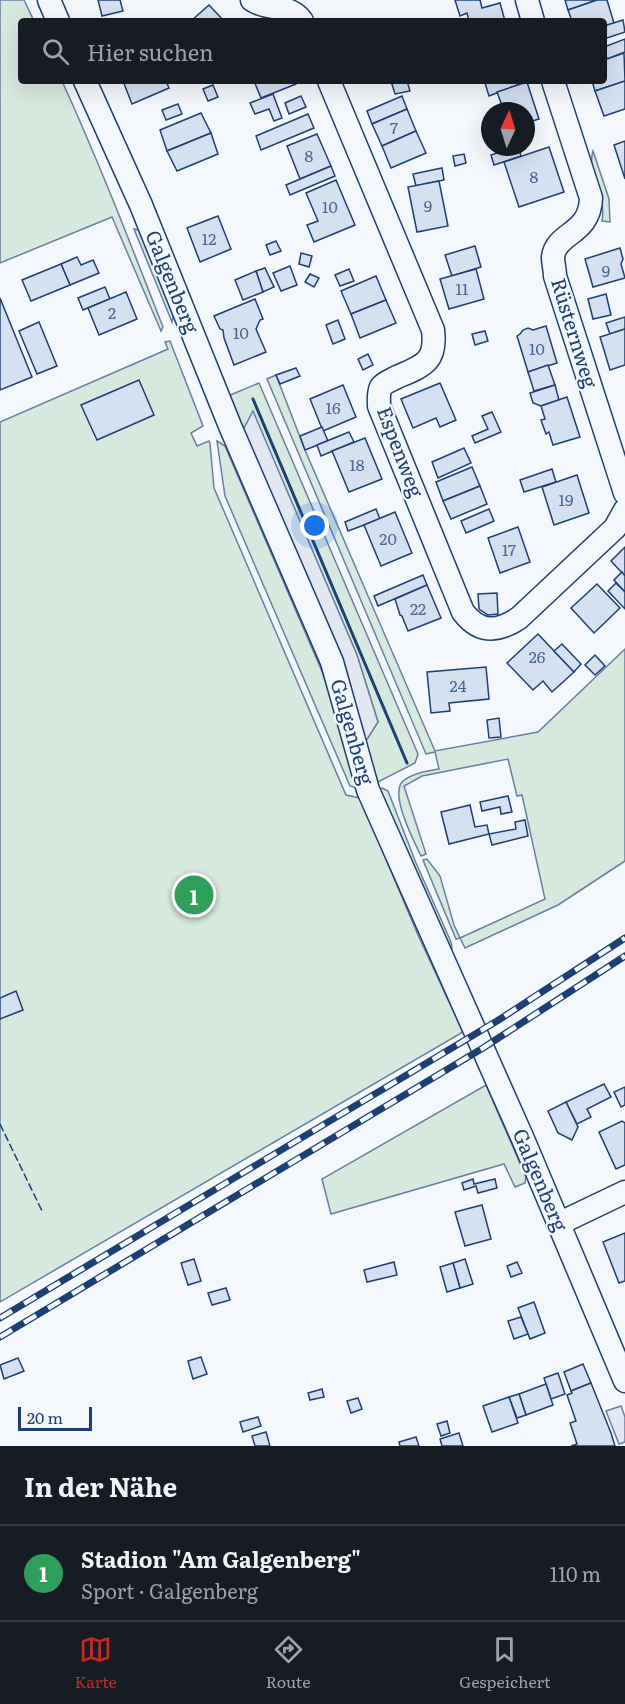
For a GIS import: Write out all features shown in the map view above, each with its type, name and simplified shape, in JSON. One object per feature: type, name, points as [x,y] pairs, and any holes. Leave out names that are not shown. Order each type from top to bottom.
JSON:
[{"type":"street","points":[[49,0],[57,18]]},
{"type":"street","points":[[252,0],[282,7],[300,18]]},
{"type":"street","points":[[526,0],[532,18]]},
{"type":"street","name":"Galgenberg","points":[[86,84],[141,205],[230,426],[332,662],[368,790],[508,1104],[625,1381]]},
{"type":"street","name":"Espenweg","points":[[330,84],[434,330],[434,352],[430,359],[420,367],[382,387],[379,394],[379,406],[464,612],[479,627],[507,626],[519,618],[615,528],[625,510]]},
{"type":"street","name":"Rüsternweg","points":[[554,84],[591,198],[591,210],[587,219],[561,240],[553,255],[555,276],[625,493]]},
{"type":"street","points":[[558,1224],[625,1192]]},
{"type":"shaded area","points":[[0,0],[24,0],[33,18],[18,18],[18,84],[63,84],[127,234],[163,327],[161,331],[112,217],[0,263]]},
{"type":"shaded area","points":[[593,151],[609,199],[610,222],[602,221],[602,203],[592,169]]},
{"type":"shaded area","points":[[134,229],[139,230],[174,313],[172,322]]},
{"type":"shaded area","points":[[170,341],[203,426],[191,433],[197,446],[209,441],[210,444],[214,488],[346,795],[360,798],[418,935],[463,1032],[0,1302],[0,422],[168,349],[165,342]]},
{"type":"shaded area","points":[[276,375],[305,450],[435,751],[538,732],[625,649],[625,861],[558,905],[465,948],[460,938],[545,899],[522,795],[517,796],[508,759],[422,776],[404,786],[426,854],[421,856],[404,818],[399,787],[411,776],[439,769],[435,752],[426,754],[267,379]]},
{"type":"shaded area","points":[[259,383],[418,754],[415,763],[376,783],[364,744],[378,722],[357,655],[253,412],[242,432],[228,396]]},
{"type":"shaded area","points":[[253,411],[357,655],[378,722],[364,744],[242,432]]},
{"type":"shaded area","points":[[217,441],[225,446],[321,669],[357,788],[350,786],[225,496]]},
{"type":"shaded area","points":[[382,788],[388,791],[416,863],[451,942],[452,949],[450,950],[379,790]]},
{"type":"shaded area","points":[[427,859],[440,876],[460,938],[456,939],[423,860]]},
{"type":"shaded area","points":[[486,1085],[526,1177],[525,1183],[515,1187],[504,1164],[331,1214],[322,1179]]},
{"type":"shaded area","points":[[621,1406],[625,1417],[625,1442],[619,1444],[606,1411]]},
{"type":"building","points":[[98,0],[120,0],[123,11],[102,16]]},
{"type":"building","points":[[455,0],[480,0],[482,8],[500,3],[504,18],[468,18],[467,13],[460,16]]},
{"type":"building","points":[[565,0],[597,0],[568,10]]},
{"type":"building","points":[[597,0],[607,0],[614,23],[607,25],[607,18],[571,18],[568,10]]},
{"type":"building","points":[[209,5],[221,18],[194,18]]},
{"type":"building","points":[[623,20],[625,32],[607,38],[607,25]]},
{"type":"building","points":[[625,39],[625,52],[607,59],[607,46]]},
{"type":"building","points":[[624,53],[625,81],[595,91],[593,84],[607,84],[607,59]]},
{"type":"building","points":[[625,81],[625,109],[604,116],[595,91]]},
{"type":"building","points":[[124,84],[167,84],[169,88],[132,104]]},
{"type":"building","points":[[255,84],[296,84],[261,98]]},
{"type":"building","points":[[392,84],[408,84],[410,91],[395,94]]},
{"type":"building","points":[[485,84],[520,84],[489,96]]},
{"type":"building","points":[[528,84],[533,102],[501,102],[497,92]]},
{"type":"building","points":[[213,85],[218,97],[208,101],[203,89]]},
{"type":"building","points":[[273,94],[282,118],[274,121],[269,109],[255,114],[250,103]]},
{"type":"building","points":[[301,96],[306,107],[289,114],[285,103]]},
{"type":"building","points":[[402,96],[407,109],[372,124],[367,111]]},
{"type":"building","points":[[178,104],[182,114],[166,120],[162,110]]},
{"type":"building","points":[[535,107],[539,119],[535,120]]},
{"type":"building","points":[[407,109],[416,131],[382,146],[372,124]]},
{"type":"building","points":[[201,113],[211,133],[167,151],[160,130]]},
{"type":"building","points":[[308,114],[314,128],[261,150],[256,136]]},
{"type":"building","points":[[416,131],[426,153],[391,168],[382,146]]},
{"type":"building","points":[[211,133],[218,154],[177,171],[167,151]]},
{"type":"building","points":[[317,134],[331,166],[300,179],[287,146]]},
{"type":"building","points":[[625,141],[625,179],[614,145]]},
{"type":"building","points":[[549,147],[564,192],[519,207],[504,162],[522,156],[535,156],[535,152]]},
{"type":"building","points":[[464,154],[466,163],[455,166],[453,156]]},
{"type":"building","points":[[491,156],[521,156],[494,165]]},
{"type":"building","points":[[331,166],[335,176],[290,195],[286,185]]},
{"type":"building","points":[[442,168],[444,180],[416,186],[413,174]]},
{"type":"building","points":[[336,180],[355,225],[314,242],[307,225],[318,221],[306,193]]},
{"type":"building","points":[[439,181],[448,226],[417,232],[408,187]]},
{"type":"building","points":[[218,216],[231,249],[200,262],[187,228]]},
{"type":"building","points":[[276,241],[281,251],[270,255],[266,245]]},
{"type":"building","points":[[475,246],[481,267],[452,276],[445,255]]},
{"type":"building","points":[[620,248],[625,278],[593,287],[585,259]]},
{"type":"building","points":[[301,253],[312,256],[309,267],[299,264]]},
{"type":"building","points":[[77,257],[81,265],[93,260],[99,273],[70,285],[61,264]]},
{"type":"building","points":[[61,264],[70,285],[31,301],[22,280]]},
{"type":"building","points":[[290,266],[297,285],[281,291],[273,273]]},
{"type":"building","points":[[265,268],[274,287],[263,292],[256,271]]},
{"type":"building","points":[[349,269],[354,281],[340,286],[335,275]]},
{"type":"building","points":[[476,269],[484,299],[449,309],[440,279]]},
{"type":"building","points":[[256,271],[263,292],[243,300],[235,280]]},
{"type":"building","points":[[310,274],[319,278],[314,287],[305,282]]},
{"type":"building","points":[[376,276],[386,300],[351,314],[341,291]]},
{"type":"building","points":[[105,287],[110,299],[83,310],[78,298]]},
{"type":"building","points":[[126,292],[137,319],[99,335],[88,308]]},
{"type":"building","points":[[606,294],[611,315],[593,319],[588,299]]},
{"type":"building","points":[[0,298],[32,377],[0,390]]},
{"type":"building","points":[[255,299],[263,319],[260,320],[256,329],[266,352],[234,365],[223,330],[220,329],[214,316]]},
{"type":"building","points":[[386,300],[396,323],[360,338],[351,314]]},
{"type":"building","points":[[625,317],[625,329],[610,334],[606,323]]},
{"type":"building","points":[[338,320],[345,339],[333,344],[326,325]]},
{"type":"building","points":[[39,322],[57,366],[37,374],[19,331]]},
{"type":"building","points":[[546,326],[557,363],[528,372],[517,336],[528,328],[533,330]]},
{"type":"building","points":[[625,329],[625,365],[610,370],[600,337]]},
{"type":"building","points":[[485,331],[488,341],[475,345],[472,334]]},
{"type":"building","points":[[368,354],[373,365],[363,370],[358,359]]},
{"type":"building","points":[[548,365],[555,385],[534,391],[528,372]]},
{"type":"building","points":[[296,368],[300,376],[280,384],[276,375]]},
{"type":"building","points":[[139,380],[154,415],[97,440],[81,405]]},
{"type":"building","points":[[440,383],[456,420],[440,427],[436,418],[413,428],[401,399]]},
{"type":"building","points":[[343,385],[356,417],[323,431],[310,399]]},
{"type":"building","points":[[555,385],[559,400],[541,406],[533,403],[530,393]]},
{"type":"building","points":[[567,397],[580,437],[553,445],[549,432],[546,434],[541,420],[545,419],[541,406]]},
{"type":"building","points":[[492,412],[501,432],[475,443],[472,436],[488,429],[482,416]]},
{"type":"building","points":[[322,427],[328,441],[305,450],[300,436]]},
{"type":"building","points":[[349,432],[354,442],[321,456],[317,445]]},
{"type":"building","points":[[365,438],[382,479],[349,492],[332,451]]},
{"type":"building","points":[[464,448],[471,463],[438,478],[432,462]]},
{"type":"building","points":[[472,467],[480,486],[443,501],[436,482]]},
{"type":"building","points":[[552,469],[556,482],[524,492],[520,480]]},
{"type":"building","points":[[577,475],[589,513],[554,525],[542,487]]},
{"type":"building","points":[[480,486],[487,504],[451,519],[443,501]]},
{"type":"building","points":[[376,509],[380,519],[348,531],[345,522]]},
{"type":"building","points":[[489,509],[494,521],[466,533],[461,521]]},
{"type":"building","points":[[395,512],[412,553],[381,566],[364,525]]},
{"type":"building","points":[[518,527],[530,562],[500,573],[488,538]]},
{"type":"building","points":[[625,547],[625,576],[611,561]]},
{"type":"building","points":[[622,572],[625,576],[625,592],[614,580]]},
{"type":"building","points":[[423,575],[427,585],[378,606],[374,596]]},
{"type":"building","points":[[616,583],[625,592],[625,609],[608,591]]},
{"type":"building","points":[[597,584],[620,608],[594,633],[571,608]]},
{"type":"building","points":[[427,585],[441,618],[408,631],[395,599]]},
{"type":"building","points":[[497,593],[498,614],[488,615],[479,609],[478,594]]},
{"type":"building","points":[[538,634],[574,672],[552,692],[543,681],[533,690],[507,663]]},
{"type":"building","points":[[562,644],[581,664],[574,672],[554,651]]},
{"type":"building","points":[[595,655],[605,666],[595,675],[585,665]]},
{"type":"building","points":[[486,667],[489,699],[449,703],[450,711],[431,713],[427,672]]},
{"type":"building","points":[[499,718],[501,737],[489,738],[487,720]]},
{"type":"building","points":[[508,796],[512,812],[501,814],[500,807],[482,811],[480,802]]},
{"type":"building","points":[[470,805],[475,827],[487,825],[489,834],[449,844],[441,812]]},
{"type":"building","points":[[525,820],[528,836],[492,845],[489,834],[516,829],[515,822]]},
{"type":"building","points":[[16,991],[23,1010],[0,1019],[0,998]]},
{"type":"building","points":[[604,1084],[611,1097],[587,1109],[591,1117],[577,1124],[566,1102]]},
{"type":"building","points":[[625,1087],[625,1105],[621,1107],[614,1092]]},
{"type":"building","points":[[566,1102],[578,1127],[572,1140],[558,1133],[548,1111]]},
{"type":"building","points":[[622,1121],[625,1123],[625,1165],[616,1169],[599,1132]]},
{"type":"building","points":[[473,1179],[474,1184],[495,1179],[497,1188],[478,1193],[476,1186],[464,1190],[462,1183]]},
{"type":"building","points":[[482,1205],[491,1239],[465,1246],[455,1212]]},
{"type":"building","points":[[625,1233],[625,1281],[619,1283],[603,1242]]},
{"type":"building","points":[[194,1259],[201,1281],[188,1285],[181,1263]]},
{"type":"building","points":[[465,1259],[473,1284],[460,1288],[453,1263]]},
{"type":"building","points":[[394,1262],[397,1275],[367,1282],[364,1270]]},
{"type":"building","points":[[517,1262],[522,1273],[511,1277],[507,1266]]},
{"type":"building","points":[[453,1263],[460,1288],[447,1292],[440,1267]]},
{"type":"building","points":[[226,1288],[230,1300],[212,1305],[208,1293]]},
{"type":"building","points":[[534,1302],[545,1333],[530,1339],[518,1308]]},
{"type":"building","points":[[521,1317],[528,1334],[514,1339],[508,1321]]},
{"type":"building","points":[[201,1357],[207,1374],[193,1379],[188,1361]]},
{"type":"building","points":[[18,1358],[24,1371],[4,1379],[0,1365]]},
{"type":"building","points":[[583,1364],[591,1383],[571,1391],[564,1372]]},
{"type":"building","points":[[558,1373],[565,1394],[551,1399],[544,1378]]},
{"type":"building","points":[[591,1383],[615,1446],[571,1446],[577,1444],[570,1423],[576,1421],[567,1395]]},
{"type":"building","points":[[546,1384],[553,1405],[526,1415],[519,1394]]},
{"type":"building","points":[[322,1389],[324,1397],[310,1400],[308,1393]]},
{"type":"building","points":[[519,1394],[526,1415],[517,1418],[509,1397]]},
{"type":"building","points":[[509,1397],[518,1423],[492,1432],[483,1406]]},
{"type":"building","points":[[358,1398],[362,1409],[351,1413],[347,1401]]},
{"type":"building","points":[[258,1417],[261,1426],[243,1432],[240,1422]]},
{"type":"building","points":[[447,1421],[450,1433],[441,1436],[437,1424]]},
{"type":"building","points":[[266,1432],[270,1446],[255,1446],[252,1436]]},
{"type":"building","points":[[459,1433],[463,1446],[442,1446],[440,1439]]},
{"type":"building","points":[[416,1437],[419,1446],[400,1446],[399,1442]]},
{"type":"railway","points":[[0,1318],[497,1021],[625,938]]},
{"type":"railway","points":[[0,1337],[483,1048],[625,956]]},
{"type":"fence","points":[[0,1124],[43,1213]]},
{"type":"wall","points":[[253,399],[407,763]]},
{"type":"place","name":"Stadion \"Am Galgenberg\"","points":[[194,895]]}]
